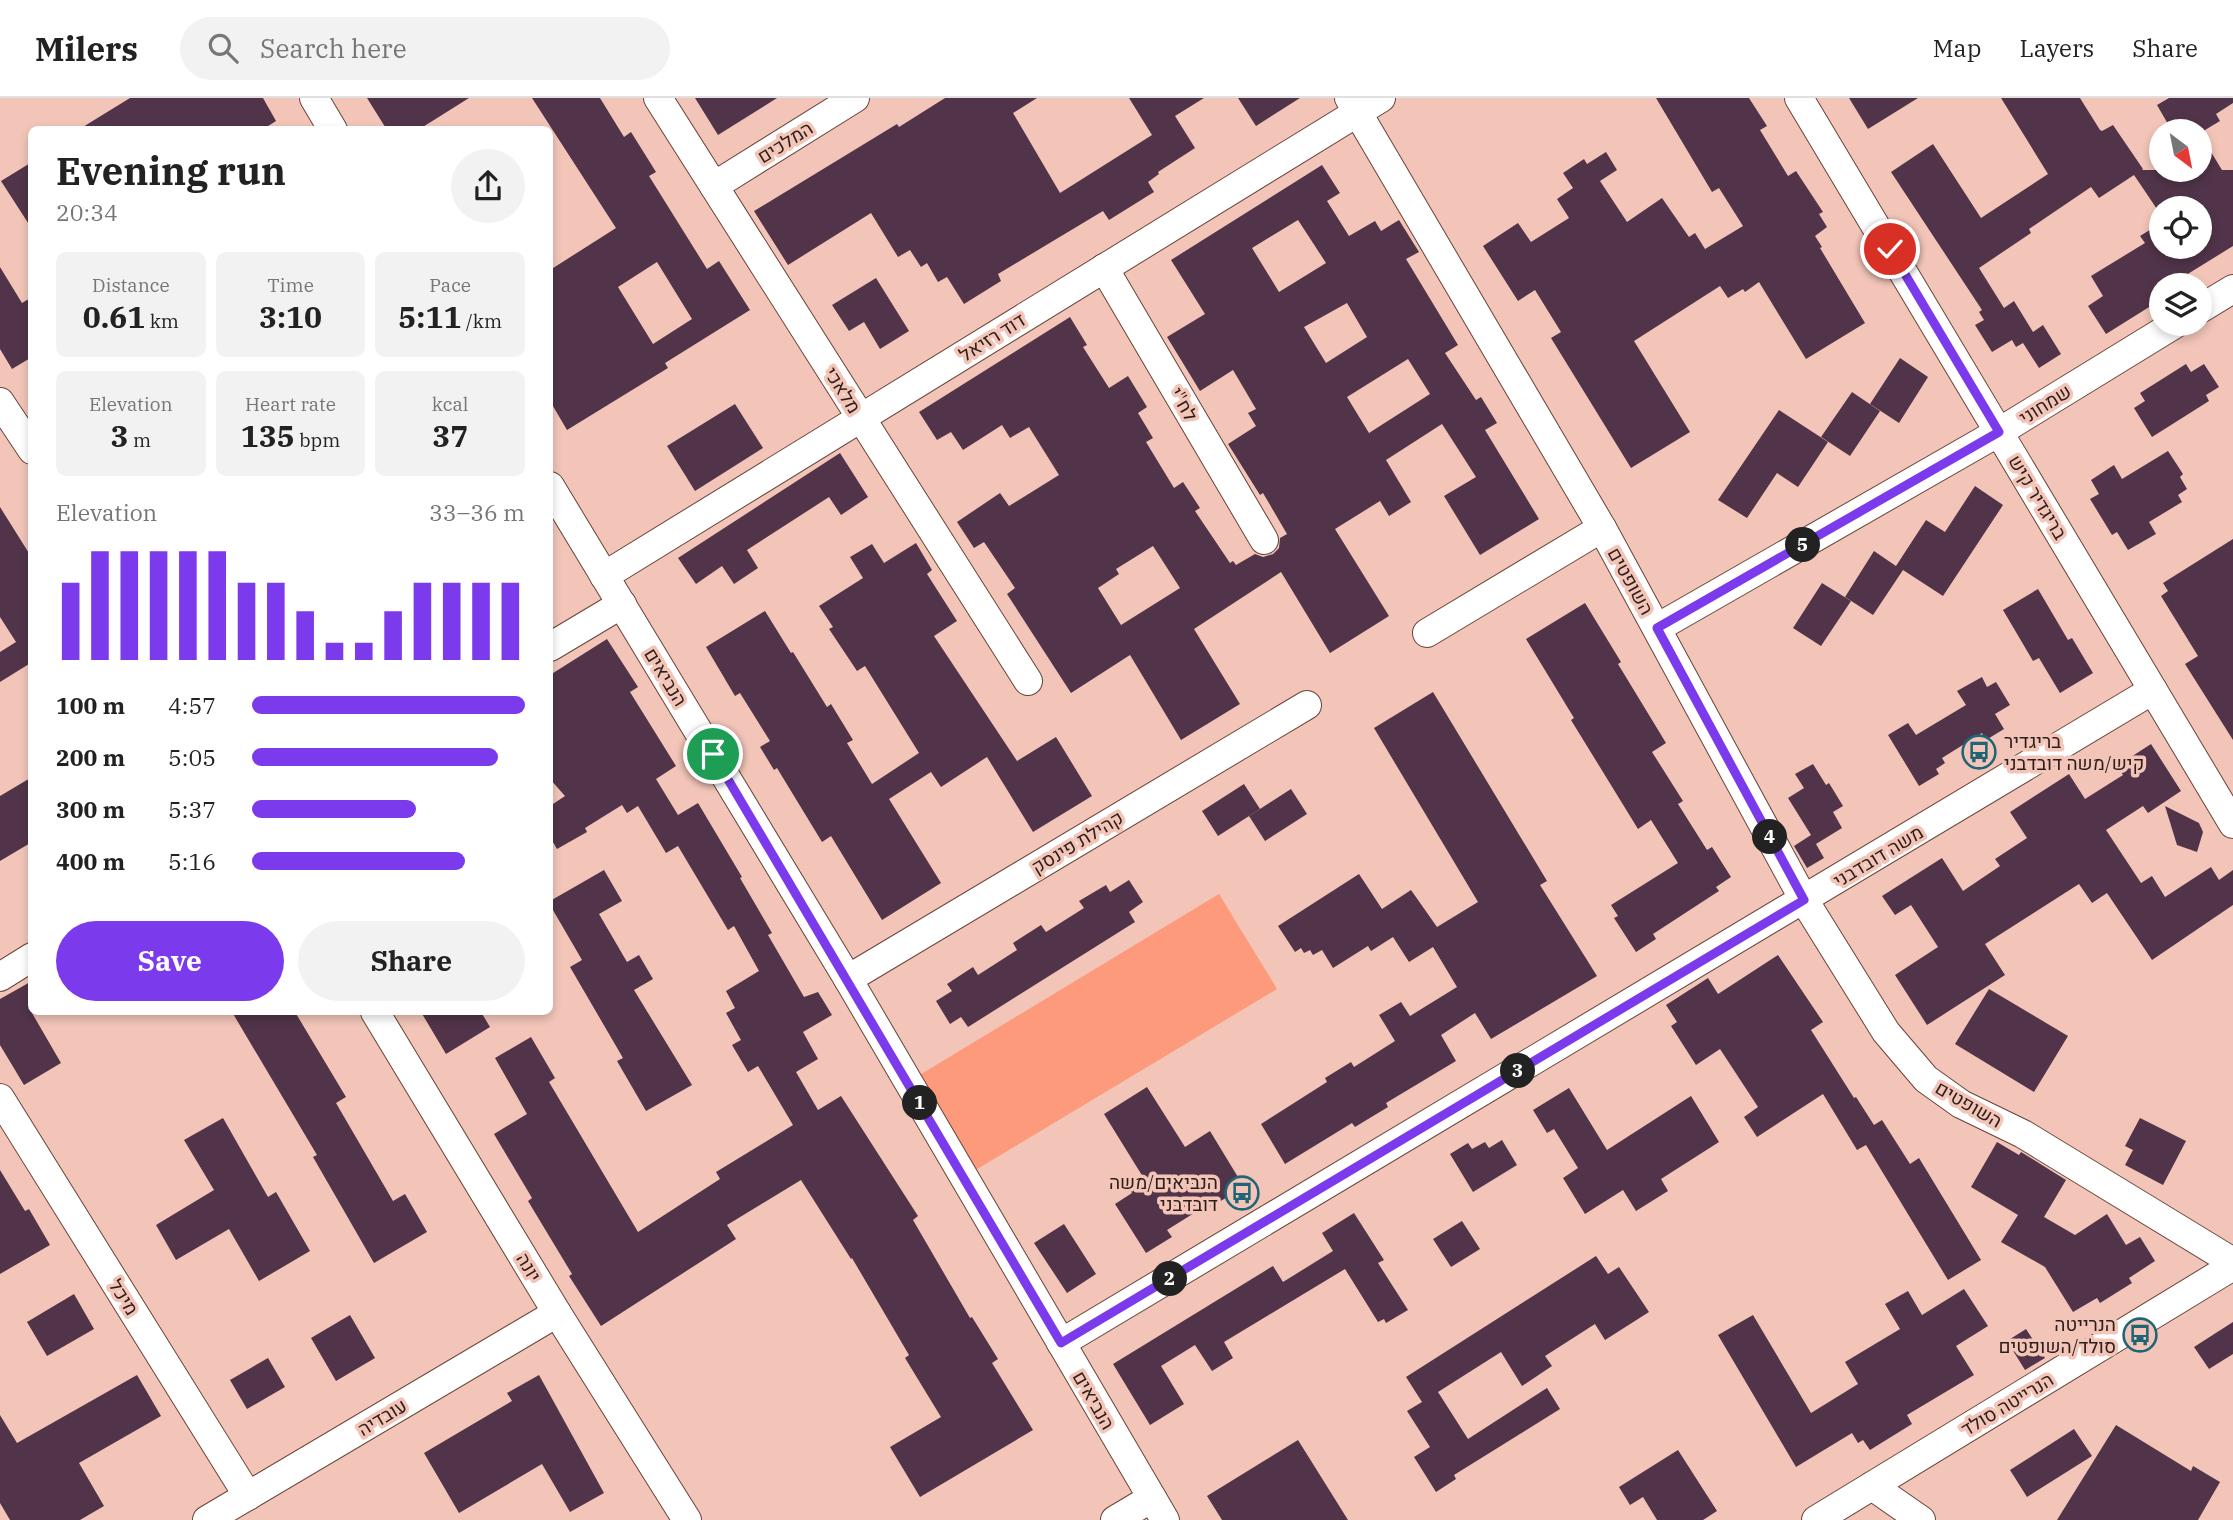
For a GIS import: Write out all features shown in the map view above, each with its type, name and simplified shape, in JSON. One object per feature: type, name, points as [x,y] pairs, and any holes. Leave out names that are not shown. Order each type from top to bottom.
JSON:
[{"type":"street","points":[[314,98],[331,126]]},
{"type":"street","name":"מלאכי","points":[[658,98],[1028,681]]},
{"type":"street","name":"המלכים","points":[[714,186],[855,98]]},
{"type":"street","name":"בריגדיר קיש","points":[[1799,98],[2233,824]]},
{"type":"street","name":"דוד רזיאל","points":[[604,576],[1104,268],[1362,103]]},
{"type":"street","name":"השופטים","points":[[1362,103],[1602,528],[1804,900],[1886,1032],[1926,1079],[1961,1104],[2023,1135],[2233,1264]]},
{"type":"street","name":"לח\"י","points":[[1104,268],[1264,540]]},
{"type":"street","points":[[2212,302],[2233,289]]},
{"type":"street","name":"שמחוני","points":[[1657,628],[1999,432],[2155,336]]},
{"type":"street","points":[[0,402],[28,444]]},
{"type":"street","name":"הנביאים","points":[[553,491],[848,979],[1158,1509]]},
{"type":"street","points":[[1427,633],[1602,528]]},
{"type":"street","points":[[553,645],[622,604]]},
{"type":"street","name":"משה דובדבני","points":[[1061,1343],[2153,690]]},
{"type":"street","name":"קהילת פינסק","points":[[848,979],[1307,705]]},
{"type":"street","points":[[0,976],[28,959]]},
{"type":"street","name":"יונה","points":[[377,1015],[557,1313],[687,1520]]},
{"type":"street","name":"מיכל","points":[[0,1098],[248,1496]]},
{"type":"street","name":"הנרייטה סולד","points":[[1816,1520],[2233,1264]]},
{"type":"street","name":"עובדיה","points":[[207,1520],[557,1313]]},
{"type":"street","points":[[1872,1486],[1922,1520]]},
{"type":"street","points":[[1115,1520],[1158,1509]]},
{"type":"shaded area","points":[[1219,894],[1277,989],[964,1177],[908,1082]]},
{"type":"building","points":[[130,98],[263,98],[276,121],[268,126],[84,126]]},
{"type":"building","points":[[367,98],[469,98],[424,126],[384,126]]},
{"type":"building","points":[[532,98],[600,98],[624,137],[631,132],[656,172],[649,176],[707,269],[719,261],[750,310],[665,363],[668,368],[567,430],[553,406],[553,268],[616,228],[553,130],[553,126],[550,126]],"holes":[[[657,262],[692,319],[653,344],[618,287]]]},
{"type":"building","points":[[695,98],[777,98],[718,135]]},
{"type":"building","points":[[945,98],[1037,98],[1013,113],[1060,193],[1152,135],[1129,98],[1204,98],[1175,116],[1195,148],[1158,172],[1159,174],[1148,182],[1154,192],[1109,220],[1103,211],[998,274],[1001,281],[964,304],[947,277],[938,282],[927,263],[921,267],[910,250],[898,257],[871,213],[788,265],[754,211]]},
{"type":"building","points":[[1238,98],[1300,98],[1256,126]]},
{"type":"building","points":[[1656,98],[1749,98],[1767,126],[1760,130],[1788,176],[1796,171],[1823,212],[1819,214],[1827,227],[1815,236],[1865,323],[1806,359],[1759,282],[1745,292],[1743,289],[1728,298],[1720,286],[1634,341],[1690,432],[1631,468],[1551,338],[1561,332],[1535,290],[1518,301],[1483,246],[1518,223],[1531,242],[1569,218],[1557,199],[1573,188],[1563,173],[1584,159],[1587,164],[1606,152],[1617,170],[1600,181],[1627,222],[1662,198],[1689,237],[1695,233],[1705,249],[1743,226],[1719,188],[1712,192]]},
{"type":"building","points":[[1849,98],[1918,98],[1868,129]]},
{"type":"building","points":[[2001,98],[2080,98],[2100,130],[2113,125],[2142,170],[2149,170],[2149,182],[2212,182],[2212,154],[2222,170],[2233,170],[2233,246],[2212,259],[2212,196],[2149,197],[2134,175],[2099,198],[2091,187],[2029,229],[2031,233],[1979,268],[2004,308],[2014,301],[2033,332],[2043,325],[2061,354],[2039,368],[2023,343],[2016,347],[2012,340],[1992,352],[1975,325],[1984,320],[1979,312],[1982,310],[1891,172],[1933,144],[1981,218],[2048,174]]},
{"type":"building","points":[[2169,98],[2233,98],[2233,103],[2216,114],[2220,121],[2212,126],[2212,119],[2165,119],[2157,105]]},
{"type":"building","points":[[28,164],[28,223],[1,181]]},
{"type":"building","points":[[1322,165],[1340,193],[1327,201],[1349,236],[1375,221],[1381,231],[1399,220],[1419,252],[1406,259],[1458,345],[1445,353],[1476,400],[1481,397],[1497,423],[1485,430],[1539,519],[1480,555],[1444,496],[1476,477],[1442,424],[1386,460],[1411,502],[1389,516],[1380,501],[1335,529],[1389,616],[1330,653],[1281,572],[1194,629],[1240,704],[1181,740],[1130,655],[1071,693],[1007,594],[1015,588],[984,542],[974,548],[957,522],[1000,493],[1009,506],[1059,475],[1029,427],[1010,438],[1002,425],[963,450],[951,432],[937,440],[919,412],[1070,317],[1087,345],[1083,347],[1109,388],[1128,376],[1147,407],[1138,413],[1153,438],[1146,442],[1174,488],[1183,482],[1200,508],[1195,511],[1230,563],[1233,561],[1236,565],[1255,554],[1263,557],[1273,554],[1279,548],[1280,538],[1287,534],[1263,493],[1260,495],[1228,444],[1256,426],[1248,413],[1256,409],[1233,370],[1200,391],[1167,337],[1205,314],[1171,260]],"holes":[[[1298,220],[1326,263],[1279,292],[1252,248]],[[1347,303],[1367,337],[1326,363],[1304,327]],[[1408,359],[1430,394],[1369,433],[1347,397]],[[1153,546],[1180,588],[1121,625],[1098,588],[1119,574],[1116,569]]]},
{"type":"building","points":[[2149,230],[2149,259],[2212,259],[2189,273],[2149,273],[2149,307],[2106,334],[2088,306],[2103,296],[2091,276],[2145,243],[2140,236]]},
{"type":"building","points":[[0,267],[22,303],[28,299],[28,359],[12,369],[0,349]]},
{"type":"building","points":[[876,278],[909,331],[880,349],[864,322],[849,331],[832,305]]},
{"type":"building","points":[[1900,358],[1928,377],[1899,423],[1870,404]]},
{"type":"building","points":[[2186,364],[2191,372],[2204,364],[2219,387],[2206,395],[2209,401],[2152,437],[2134,408],[2145,401],[2140,393]]},
{"type":"building","points":[[1852,392],[1880,411],[1850,456],[1821,437]]},
{"type":"building","points":[[735,404],[763,448],[695,491],[667,446]]},
{"type":"building","points":[[1779,410],[1828,442],[1798,487],[1777,473],[1747,518],[1718,500]]},
{"type":"building","points":[[2168,451],[2183,474],[2180,477],[2187,489],[2178,495],[2182,502],[2149,522],[2156,534],[2128,550],[2117,532],[2112,535],[2090,499],[2099,494],[2091,480],[2114,465],[2122,479]]},
{"type":"building","points":[[840,453],[868,497],[841,515],[829,497],[747,550],[758,568],[734,584],[722,566],[696,584],[678,558]]},
{"type":"building","points":[[1975,486],[2003,505],[1943,596],[1903,570],[1873,615],[1845,597],[1874,551],[1896,566],[1926,520],[1945,532]]},
{"type":"building","points":[[0,507],[28,552],[28,665],[0,682],[0,652],[16,642],[0,617]]},
{"type":"building","points":[[2233,539],[2233,740],[2185,664],[2198,656],[2161,596],[2168,591],[2163,583]]},
{"type":"building","points":[[916,543],[932,570],[927,574],[957,621],[934,636],[1017,761],[1056,737],[1092,796],[1033,832],[987,757],[941,787],[931,772],[889,799],[941,883],[882,920],[831,836],[822,842],[777,768],[774,770],[760,747],[770,741],[740,693],[735,696],[706,647],[765,611],[827,707],[831,704],[853,740],[847,743],[872,784],[919,753],[865,666],[857,671],[829,629],[833,627],[819,606],[863,578],[850,557],[872,544],[884,563]]},
{"type":"building","points":[[1822,583],[1851,601],[1821,646],[1793,628]]},
{"type":"building","points":[[2038,589],[2068,640],[2072,638],[2093,673],[2060,693],[2039,658],[2033,661],[2003,610]]},
{"type":"building","points":[[1585,603],[1666,743],[1652,752],[1683,801],[1678,804],[1707,850],[1712,847],[1731,877],[1716,887],[1719,891],[1653,934],[1656,939],[1636,952],[1614,918],[1618,916],[1611,905],[1678,863],[1651,820],[1638,829],[1571,720],[1574,718],[1526,639]]},
{"type":"building","points":[[607,639],[638,687],[630,692],[676,766],[656,779],[678,815],[698,803],[742,877],[740,878],[772,933],[768,935],[804,997],[818,992],[832,1015],[803,1032],[818,1059],[796,1072],[818,1110],[841,1096],[918,1216],[913,1220],[970,1318],[972,1317],[998,1359],[992,1363],[1033,1430],[920,1497],[890,1447],[941,1417],[905,1358],[909,1355],[852,1258],[801,1180],[727,1225],[736,1239],[601,1326],[569,1276],[572,1274],[528,1201],[532,1198],[494,1134],[527,1114],[495,1058],[531,1037],[555,1078],[549,1082],[638,1232],[720,1179],[716,1172],[793,1125],[758,1066],[748,1072],[732,1045],[741,1040],[726,1013],[735,1008],[726,991],[759,971],[734,926],[728,930],[678,846],[666,853],[638,806],[627,813],[622,805],[585,828],[587,832],[557,849],[553,842],[553,804],[565,796],[553,782],[553,673]]},
{"type":"building","points":[[1982,677],[1987,687],[1996,682],[2010,705],[1995,714],[2004,729],[1986,740],[1982,733],[1942,758],[1945,763],[1936,769],[1939,774],[1919,786],[1888,735],[1908,723],[1916,735],[1966,705],[1957,691]]},
{"type":"building","points":[[1433,692],[1547,881],[1540,885],[1597,976],[1491,1039],[1475,1013],[1441,1035],[1456,1061],[1386,1103],[1388,1107],[1355,1127],[1352,1123],[1285,1164],[1261,1124],[1327,1082],[1325,1078],[1351,1062],[1354,1067],[1395,1041],[1379,1015],[1401,1002],[1410,1016],[1457,987],[1433,947],[1409,962],[1393,937],[1371,951],[1368,946],[1333,968],[1322,950],[1313,955],[1310,950],[1304,953],[1301,948],[1295,952],[1278,926],[1359,874],[1382,909],[1411,890],[1437,927],[1478,902],[1374,728]]},
{"type":"building","points":[[2151,744],[2181,791],[2148,813],[2143,806],[2106,830],[2141,883],[2152,876],[2165,897],[2211,867],[2219,880],[2233,870],[2233,905],[2152,960],[2107,893],[2092,903],[2079,884],[1985,944],[2005,975],[1927,1025],[1895,975],[1938,947],[1911,905],[1895,915],[1882,896],[1942,858],[1963,891],[2000,866],[1995,859],[2027,838],[2010,812],[2069,774],[2085,799],[2123,775],[2117,766]]},
{"type":"building","points":[[1813,764],[1843,806],[1833,812],[1842,828],[1816,844],[1824,858],[1807,868],[1794,846],[1811,835],[1788,798],[1804,788],[1795,774]]},
{"type":"building","points":[[28,779],[28,844],[0,861],[0,796]]},
{"type":"building","points":[[1244,784],[1260,809],[1218,836],[1202,811]]},
{"type":"building","points":[[1291,789],[1307,814],[1265,841],[1249,816]]},
{"type":"building","points":[[2165,806],[2199,823],[2203,832],[2197,852],[2177,845]]},
{"type":"building","points":[[604,870],[622,901],[599,914],[627,962],[639,955],[653,979],[634,990],[692,1085],[646,1111],[617,1061],[623,1058],[570,967],[582,960],[553,910],[553,899]]},
{"type":"building","points":[[1129,880],[1143,902],[1129,912],[1135,922],[968,1027],[961,1017],[950,1024],[936,1001],[952,991],[947,984],[973,967],[978,975],[1017,950],[1013,943],[1041,925],[1046,932],[1084,908],[1079,901],[1106,885],[1110,892]]},
{"type":"building","points":[[1778,955],[1823,1022],[1811,1030],[1854,1098],[1856,1097],[1874,1125],[1882,1120],[1910,1164],[1919,1158],[1981,1260],[1948,1280],[1866,1145],[1857,1150],[1823,1094],[1757,1137],[1744,1117],[1758,1107],[1720,1049],[1696,1065],[1671,1026],[1677,1022],[1666,1005],[1708,978],[1718,994]]},
{"type":"building","points":[[28,983],[28,1015],[33,1015],[61,1063],[24,1085],[0,1045],[0,999]]},
{"type":"building","points":[[1989,989],[2068,1036],[2034,1092],[1955,1044]]},
{"type":"building","points":[[234,1015],[297,1015],[346,1097],[336,1103],[393,1201],[405,1194],[427,1232],[374,1263],[313,1157],[317,1155]]},
{"type":"building","points":[[423,1015],[483,1015],[490,1027],[446,1054]]},
{"type":"building","points":[[1147,1087],[1185,1147],[1210,1131],[1244,1187],[1209,1208],[1207,1205],[1167,1230],[1172,1237],[1146,1253],[1115,1204],[1132,1193],[1128,1187],[1143,1177],[1104,1114]]},
{"type":"building","points":[[1569,1088],[1607,1150],[1691,1096],[1719,1142],[1661,1179],[1668,1191],[1636,1211],[1623,1190],[1585,1214],[1563,1178],[1578,1168],[1554,1129],[1547,1133],[1533,1110]]},
{"type":"building","points":[[223,1118],[268,1197],[276,1192],[310,1251],[259,1281],[229,1229],[176,1260],[156,1225],[214,1190],[184,1140]]},
{"type":"building","points":[[2140,1118],[2186,1141],[2163,1185],[2125,1165],[2133,1150],[2125,1146]]},
{"type":"building","points":[[1502,1140],[1517,1165],[1473,1192],[1450,1154],[1468,1143],[1472,1149],[1485,1142],[1489,1148]]},
{"type":"building","points":[[1997,1142],[2019,1155],[2021,1152],[2066,1180],[2044,1217],[2075,1235],[2107,1214],[2126,1245],[2140,1237],[2155,1261],[2129,1278],[2132,1283],[2100,1303],[2097,1298],[2073,1312],[2045,1267],[2001,1242],[2018,1215],[1971,1187]]},
{"type":"building","points":[[0,1170],[25,1211],[29,1209],[50,1245],[0,1274]]},
{"type":"building","points":[[1354,1213],[1384,1260],[1378,1263],[1408,1310],[1386,1323],[1384,1319],[1378,1322],[1345,1269],[1224,1342],[1233,1358],[1212,1371],[1195,1345],[1161,1366],[1184,1404],[1150,1425],[1113,1364],[1273,1266],[1283,1282],[1333,1251],[1322,1233]]},
{"type":"building","points":[[1462,1221],[1480,1249],[1451,1267],[1433,1239]]},
{"type":"building","points":[[1064,1224],[1096,1274],[1067,1293],[1034,1243]]},
{"type":"building","points":[[1596,1256],[1608,1274],[1619,1267],[1649,1312],[1605,1340],[1595,1324],[1545,1356],[1552,1366],[1522,1386],[1501,1352],[1438,1392],[1468,1439],[1547,1388],[1560,1409],[1454,1475],[1456,1479],[1436,1492],[1414,1457],[1430,1447],[1407,1411],[1422,1402],[1406,1377]]},
{"type":"building","points":[[1964,1289],[1988,1326],[1956,1346],[1974,1375],[1907,1415],[1912,1424],[1870,1450],[1863,1440],[1858,1443],[1852,1433],[1796,1467],[1718,1335],[1753,1315],[1811,1413],[1858,1384],[1845,1362],[1900,1329],[1885,1304],[1908,1291],[1922,1315]]},
{"type":"building","points":[[74,1294],[94,1329],[47,1356],[27,1322]]},
{"type":"building","points":[[350,1315],[375,1358],[336,1381],[311,1338]]},
{"type":"building","points":[[2233,1322],[2233,1354],[2209,1369],[2194,1347]]},
{"type":"building","points":[[2026,1329],[2045,1358],[2025,1370],[2007,1341]]},
{"type":"building","points":[[268,1358],[285,1387],[247,1409],[230,1380]]},
{"type":"building","points":[[137,1375],[161,1416],[79,1463],[104,1506],[80,1520],[10,1520],[0,1503],[0,1415],[17,1443]]},
{"type":"building","points":[[539,1375],[604,1493],[570,1512],[542,1464],[459,1513],[424,1453],[512,1401],[507,1393]]},
{"type":"building","points":[[2116,1425],[2191,1471],[2193,1466],[2220,1482],[2198,1520],[2057,1520]]},
{"type":"building","points":[[2074,1429],[2092,1456],[2027,1497],[2010,1470]]},
{"type":"building","points":[[1298,1440],[1348,1520],[1222,1520],[1207,1496]]},
{"type":"building","points":[[1678,1450],[1717,1511],[1703,1520],[1657,1520],[1643,1497],[1630,1505],[1619,1487]]},
{"type":"place","name":"בריגדיר קיש/משה דובדבני","points":[[1979,752]]},
{"type":"place","name":"הנביאים/משה דובדבני","points":[[1242,1193]]},
{"type":"place","name":"הנרייטה סולד/השופטים","points":[[2140,1335]]},
{"type":"route","points":[[713,754],[1061,1343],[1804,900],[1657,628],[1999,432],[1890,249]]}]
